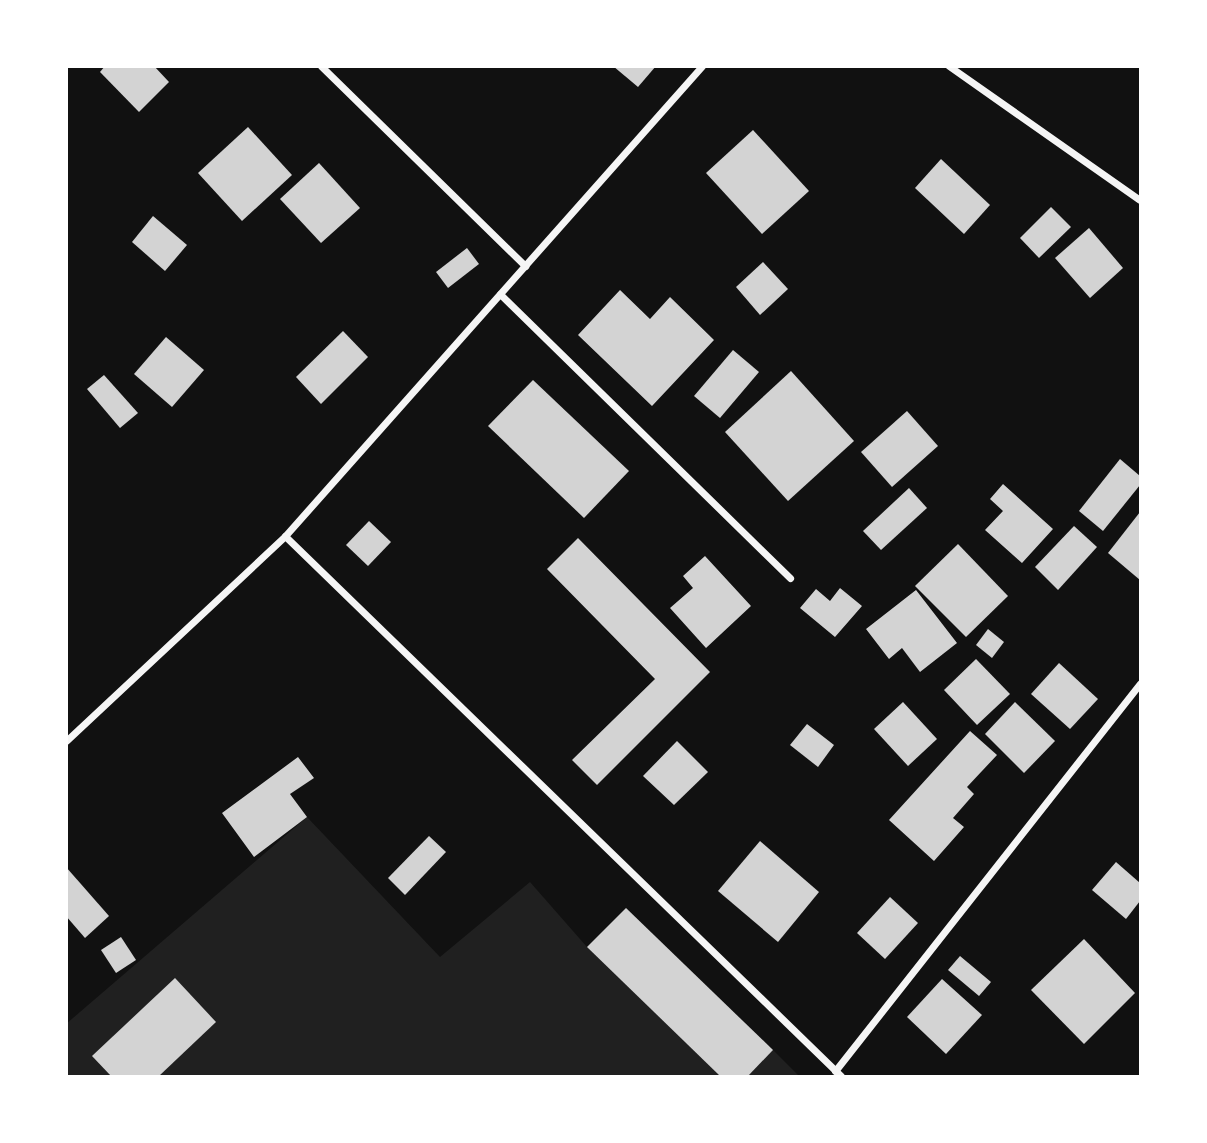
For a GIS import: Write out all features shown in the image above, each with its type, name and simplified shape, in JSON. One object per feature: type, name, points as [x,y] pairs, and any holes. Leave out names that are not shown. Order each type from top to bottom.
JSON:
[{"type":"street","points":[[321,66],[525,266]]},
{"type":"street","points":[[66,741],[285,536],[702,66]]},
{"type":"street","points":[[949,66],[1140,200]]},
{"type":"street","points":[[500,294],[790,578]]},
{"type":"street","points":[[285,536],[838,1074],[1140,684]]},
{"type":"shaded area","points":[[307,817],[440,957],[530,882],[587,947],[720,1076],[67,1076],[66,1024]]},
{"type":"shaded area","points":[[773,1050],[799,1076],[748,1076]]},
{"type":"building","points":[[105,66],[154,66],[169,82],[139,112],[100,72]]},
{"type":"building","points":[[613,66],[656,66],[638,87]]},
{"type":"building","points":[[248,127],[292,175],[242,221],[198,173]]},
{"type":"building","points":[[753,130],[809,191],[762,234],[706,173]]},
{"type":"building","points":[[941,159],[990,205],[964,234],[915,188]]},
{"type":"building","points":[[319,163],[360,208],[321,243],[280,199]]},
{"type":"building","points":[[1051,207],[1071,227],[1039,258],[1020,238]]},
{"type":"building","points":[[153,216],[187,245],[165,271],[132,242]]},
{"type":"building","points":[[1089,228],[1123,268],[1090,298],[1055,258]]},
{"type":"building","points":[[467,248],[479,264],[448,288],[436,272]]},
{"type":"building","points":[[763,262],[788,289],[760,315],[736,287]]},
{"type":"building","points":[[620,290],[650,319],[670,297],[714,340],[652,406],[578,335]]},
{"type":"building","points":[[343,331],[368,357],[321,404],[296,377]]},
{"type":"building","points":[[166,337],[204,370],[172,407],[134,374]]},
{"type":"building","points":[[733,350],[759,372],[720,418],[694,396]]},
{"type":"building","points":[[791,371],[854,441],[788,501],[725,432]]},
{"type":"building","points":[[104,375],[138,413],[120,428],[87,389]]},
{"type":"building","points":[[533,380],[629,471],[584,518],[488,426]]},
{"type":"building","points":[[907,411],[938,446],[892,487],[861,452]]},
{"type":"building","points":[[1120,459],[1140,476],[1140,485],[1103,531],[1079,511]]},
{"type":"building","points":[[1003,484],[1053,529],[1022,563],[985,530],[1003,511],[990,499]]},
{"type":"building","points":[[909,488],[927,508],[881,550],[863,531]]},
{"type":"building","points":[[1140,512],[1140,580],[1108,553]]},
{"type":"building","points":[[369,521],[391,542],[368,566],[346,545]]},
{"type":"building","points":[[1074,526],[1097,547],[1058,590],[1035,567]]},
{"type":"building","points":[[578,538],[710,672],[597,785],[572,760],[655,679],[547,569]]},
{"type":"building","points":[[958,544],[1008,596],[966,637],[915,586]]},
{"type":"building","points":[[705,556],[751,606],[706,648],[670,608],[693,588],[683,576]]},
{"type":"building","points":[[840,588],[862,606],[835,637],[800,608],[816,589],[830,601]]},
{"type":"building","points":[[916,590],[957,643],[920,672],[902,648],[889,659],[866,629]]},
{"type":"building","points":[[988,629],[1004,642],[992,658],[976,645]]},
{"type":"building","points":[[976,659],[1010,694],[977,725],[944,690]]},
{"type":"building","points":[[1059,663],[1098,699],[1070,729],[1031,694]]},
{"type":"building","points":[[903,702],[937,739],[908,766],[874,729]]},
{"type":"building","points":[[1015,702],[1055,741],[1024,773],[985,734]]},
{"type":"building","points":[[807,724],[834,745],[818,767],[790,745]]},
{"type":"building","points":[[970,731],[997,755],[967,787],[974,794],[953,818],[964,827],[934,861],[889,820]]},
{"type":"building","points":[[677,741],[708,772],[674,805],[643,776]]},
{"type":"building","points":[[298,757],[314,778],[290,794],[307,817],[254,857],[222,813]]},
{"type":"building","points":[[429,836],[446,852],[405,895],[388,878]]},
{"type":"building","points":[[760,841],[819,892],[778,942],[718,891]]},
{"type":"building","points":[[1116,862],[1140,883],[1140,901],[1126,919],[1092,890]]},
{"type":"building","points":[[66,867],[109,916],[85,938],[66,916]]},
{"type":"building","points":[[890,897],[918,923],[885,959],[857,933]]},
{"type":"building","points":[[626,908],[773,1050],[748,1076],[720,1076],[587,947]]},
{"type":"building","points":[[121,937],[136,960],[116,973],[101,950]]},
{"type":"building","points":[[1084,939],[1135,993],[1084,1044],[1031,990]]},
{"type":"building","points":[[960,956],[991,982],[979,996],[948,970]]},
{"type":"building","points":[[175,978],[216,1022],[159,1076],[111,1076],[92,1056]]},
{"type":"building","points":[[942,979],[982,1015],[946,1054],[907,1017]]}]
